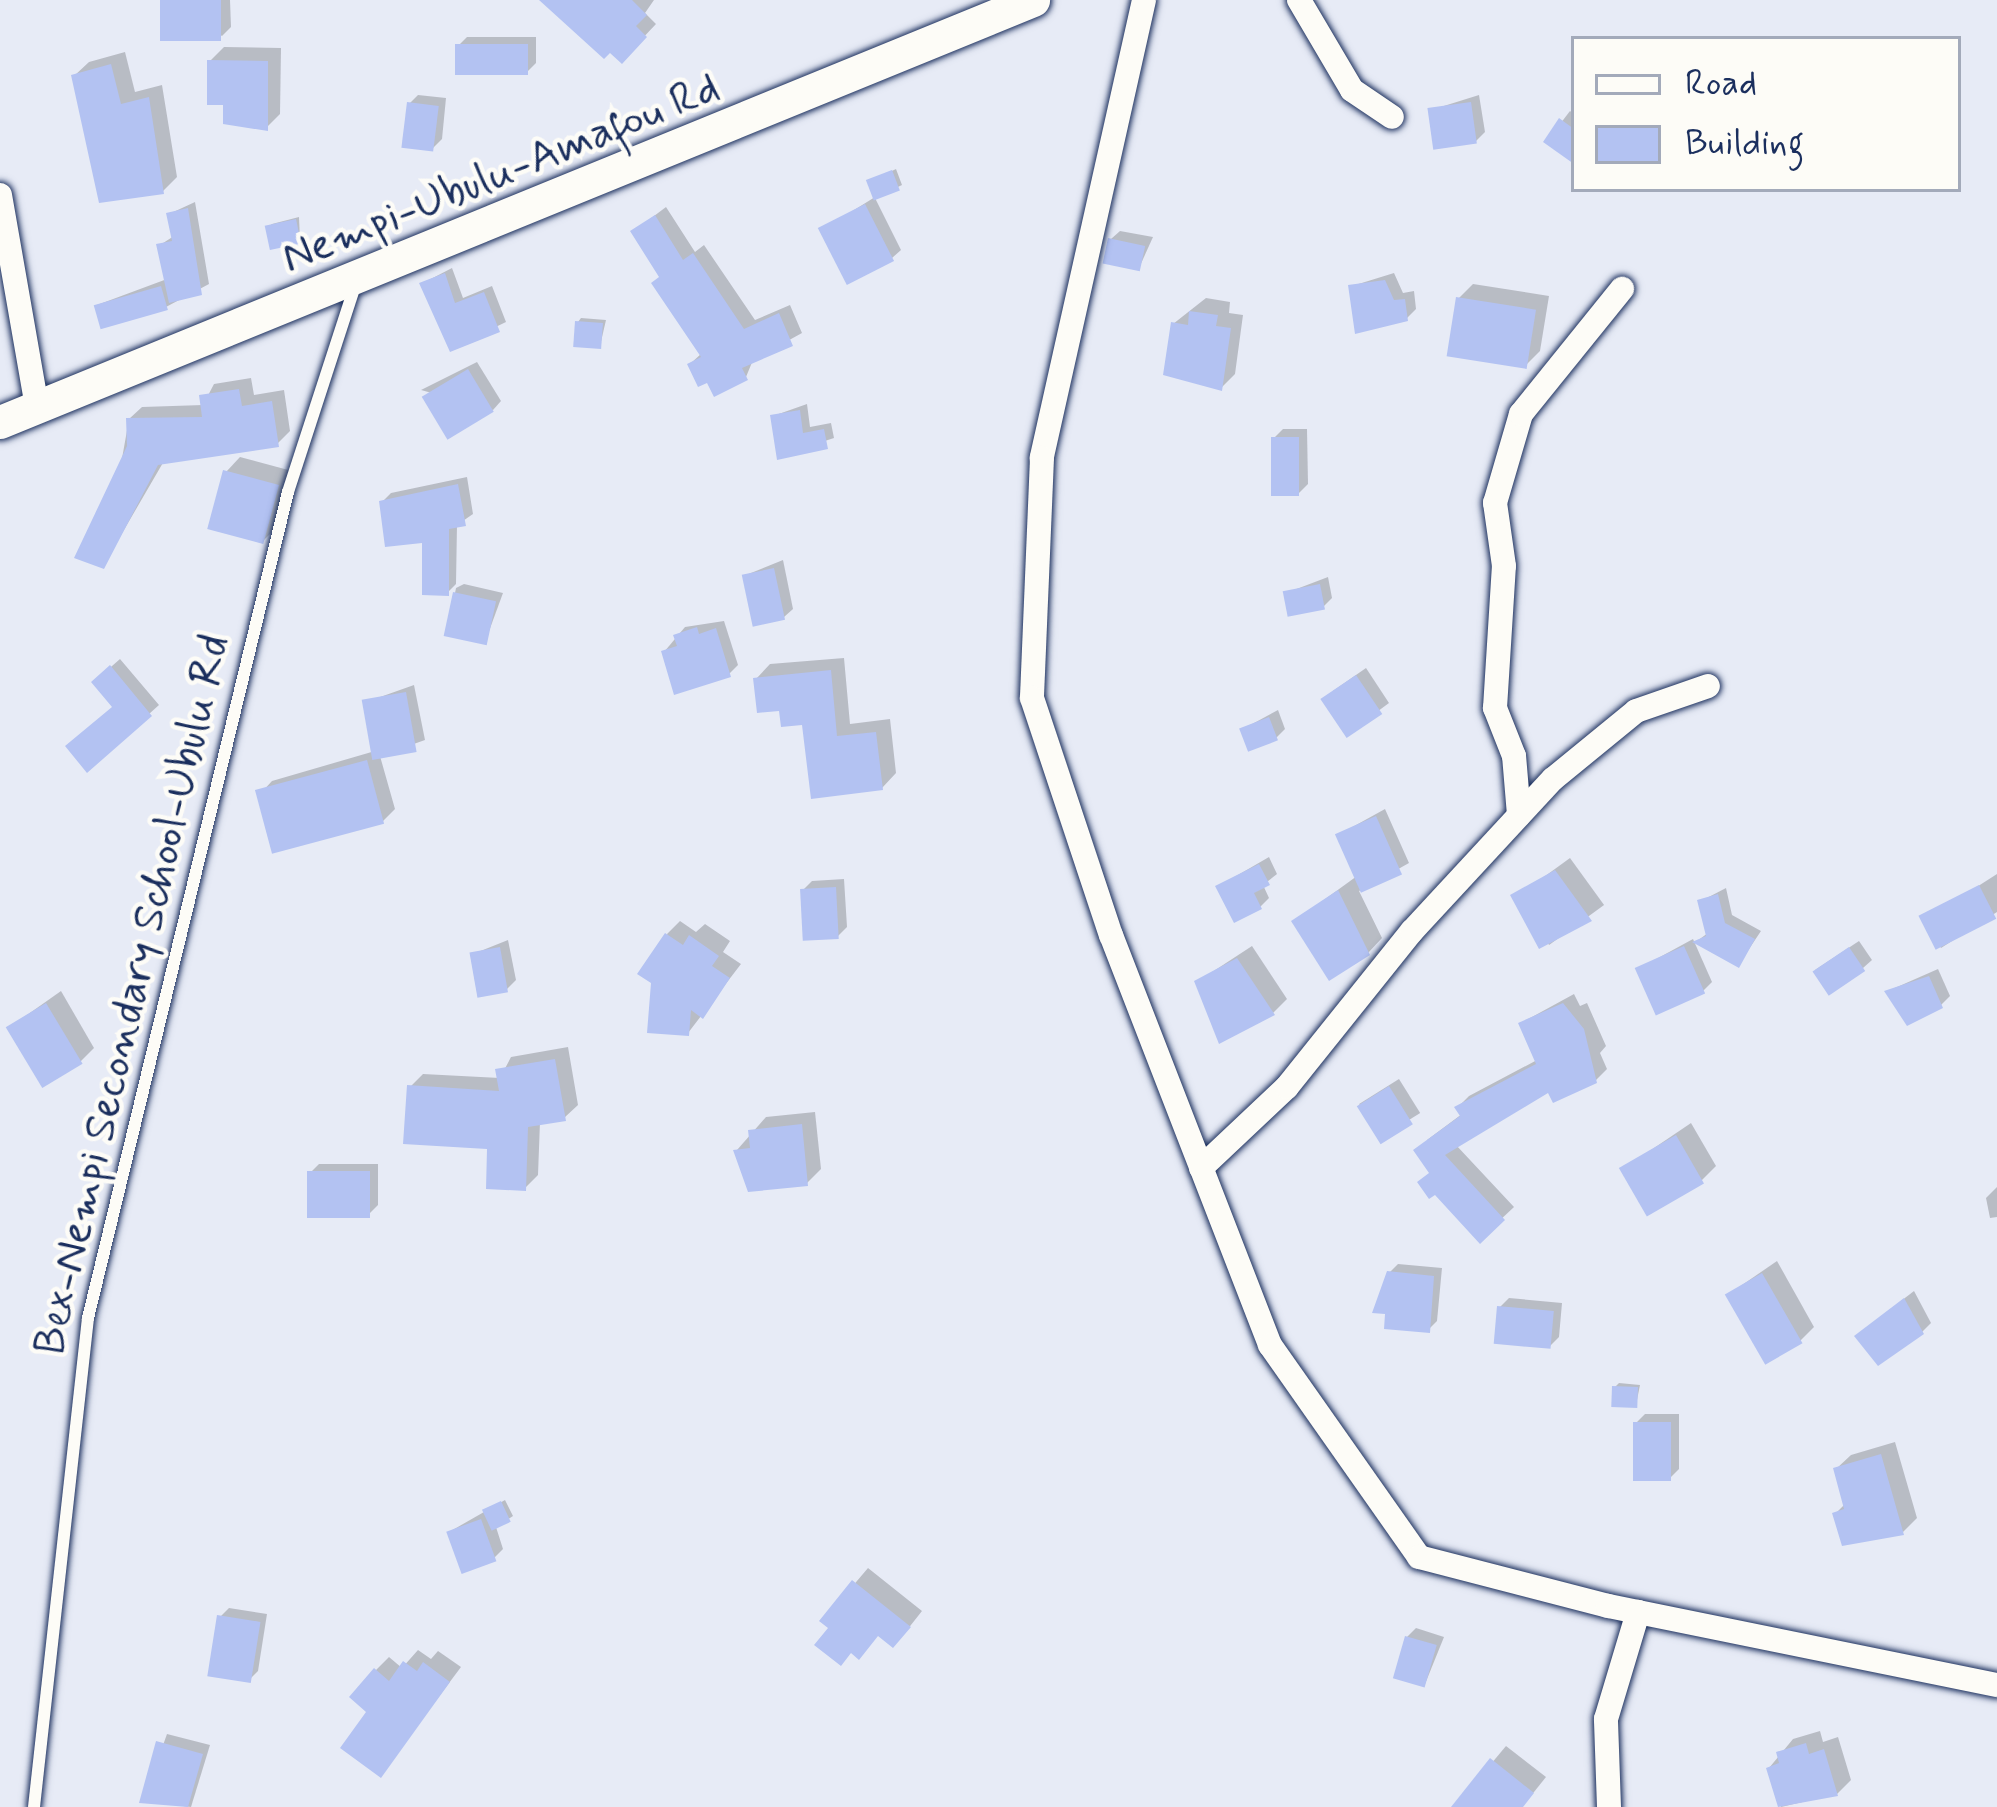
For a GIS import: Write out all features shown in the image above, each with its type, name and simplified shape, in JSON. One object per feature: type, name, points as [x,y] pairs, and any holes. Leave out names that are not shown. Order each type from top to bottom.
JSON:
[{"type":"street","name":"Nempi-Ubulu-Amafou Rd","points":[[0,422],[356,282],[1033,0]]},
{"type":"street","points":[[1144,0],[1042,458],[1032,698],[1201,1168],[1270,1345],[1419,1557],[1638,1612],[1997,1685]]},
{"type":"street","points":[[1299,0],[1352,90],[1392,117]]},
{"type":"street","points":[[0,195],[37,408]]},
{"type":"street","points":[[1519,815],[1514,756],[1495,708],[1504,566],[1495,503],[1521,414],[1622,289]]},
{"type":"street","points":[[1201,1168],[1287,1087],[1412,931],[1519,815],[1636,712],[1708,686]]},
{"type":"street","points":[[1609,1807],[1606,1719],[1638,1612]]},
{"type":"lane","name":"Bex-Nempi Secondary School-Ubulu Rd","points":[[34,1807],[88,1318],[288,491],[356,282]]},
{"type":"building","points":[[160,0],[221,0],[221,41],[160,41]]},
{"type":"building","points":[[539,0],[632,0],[647,15],[636,26],[647,37],[622,64],[610,53],[604,59]]},
{"type":"building","points":[[455,44],[528,44],[528,75],[455,75]]},
{"type":"building","points":[[207,60],[268,61],[268,131],[223,124],[223,105],[207,105]]},
{"type":"building","points":[[111,64],[121,104],[149,97],[164,194],[99,203],[71,75]]},
{"type":"building","points":[[407,102],[439,106],[433,152],[401,148]]},
{"type":"building","points":[[1471,102],[1477,144],[1433,150],[1427,108]]},
{"type":"building","points":[[1559,118],[1571,127],[1571,162],[1543,142]]},
{"type":"building","points":[[892,170],[900,191],[874,201],[866,180]]},
{"type":"building","points":[[865,204],[894,261],[847,285],[818,228]]},
{"type":"building","points":[[188,208],[202,295],[169,303],[156,244],[172,241],[166,213]]},
{"type":"building","points":[[655,215],[683,260],[693,253],[744,329],[779,313],[793,346],[742,368],[748,380],[714,397],[707,383],[698,387],[687,364],[701,357],[651,283],[659,277],[630,231]]},
{"type":"building","points":[[296,219],[301,243],[270,250],[265,226]]},
{"type":"building","points":[[1108,238],[1145,246],[1140,271],[1103,263]]},
{"type":"building","points":[[445,273],[455,303],[484,292],[500,332],[450,352],[419,283]]},
{"type":"building","points":[[1385,280],[1394,300],[1405,299],[1408,321],[1355,334],[1348,285]]},
{"type":"building","points":[[161,286],[168,310],[101,329],[94,305]]},
{"type":"building","points":[[1456,297],[1536,310],[1527,369],[1447,356]]},
{"type":"building","points":[[1189,311],[1218,315],[1216,326],[1231,328],[1222,391],[1163,375],[1171,322],[1188,325]]},
{"type":"building","points":[[575,321],[603,323],[601,349],[573,347]]},
{"type":"building","points":[[468,369],[494,412],[447,440],[422,397]]},
{"type":"building","points":[[239,389],[242,406],[272,401],[279,447],[158,465],[104,569],[74,558],[127,446],[126,418],[202,417],[199,395]]},
{"type":"building","points":[[800,410],[803,433],[824,429],[828,449],[777,460],[770,415]]},
{"type":"building","points":[[1271,437],[1299,437],[1299,496],[1271,496]]},
{"type":"building","points":[[223,470],[279,485],[263,544],[207,529]]},
{"type":"building","points":[[458,484],[466,526],[449,529],[449,596],[422,595],[422,543],[385,547],[379,501]]},
{"type":"building","points":[[774,568],[785,620],[753,627],[742,575]]},
{"type":"building","points":[[1320,584],[1325,610],[1288,617],[1283,591]]},
{"type":"building","points":[[453,592],[496,601],[487,645],[444,636]]},
{"type":"building","points":[[697,627],[699,634],[716,628],[731,677],[674,695],[661,651],[677,646],[673,635]]},
{"type":"building","points":[[110,665],[152,716],[87,773],[65,746],[112,707],[91,682]]},
{"type":"building","points":[[831,670],[837,736],[876,732],[883,790],[811,799],[802,725],[781,727],[779,711],[757,713],[753,678]]},
{"type":"building","points":[[1356,675],[1382,714],[1347,738],[1320,699]]},
{"type":"building","points":[[406,692],[417,752],[372,760],[362,700]]},
{"type":"building","points":[[1269,717],[1278,740],[1248,752],[1239,728]]},
{"type":"building","points":[[367,760],[384,824],[272,854],[255,790]]},
{"type":"building","points":[[1376,816],[1402,874],[1361,893],[1335,834]]},
{"type":"building","points":[[1259,864],[1270,885],[1254,893],[1262,909],[1234,923],[1215,886]]},
{"type":"building","points":[[1555,870],[1592,921],[1539,949],[1510,895]]},
{"type":"building","points":[[1979,885],[1996,919],[1936,950],[1918,916]]},
{"type":"building","points":[[836,887],[839,939],[803,941],[800,889]]},
{"type":"building","points":[[1338,890],[1370,955],[1329,981],[1291,921]]},
{"type":"building","points":[[1718,894],[1725,923],[1755,939],[1739,968],[1692,942],[1706,936],[1697,900]]},
{"type":"building","points":[[665,933],[683,945],[689,935],[719,956],[712,966],[730,978],[703,1019],[691,1010],[689,1036],[647,1033],[651,983],[637,974]]},
{"type":"building","points":[[1684,946],[1705,994],[1656,1015],[1635,968]]},
{"type":"building","points":[[500,947],[508,992],[477,998],[469,952]]},
{"type":"building","points":[[1849,947],[1865,971],[1829,996],[1813,972]]},
{"type":"building","points":[[1237,958],[1275,1015],[1219,1044],[1194,981]]},
{"type":"building","points":[[1929,976],[1943,1008],[1907,1026],[1884,991]]},
{"type":"building","points":[[46,1003],[83,1064],[42,1088],[6,1027]]},
{"type":"building","points":[[1563,1003],[1584,1029],[1597,1083],[1553,1103],[1548,1093],[1445,1155],[1505,1220],[1480,1244],[1435,1195],[1429,1199],[1417,1182],[1429,1173],[1413,1150],[1460,1116],[1454,1107],[1536,1064],[1518,1023]]},
{"type":"building","points":[[555,1059],[566,1121],[528,1127],[526,1191],[486,1189],[487,1149],[403,1144],[407,1085],[499,1091],[495,1069]]},
{"type":"building","points":[[1389,1086],[1413,1124],[1381,1144],[1357,1106]]},
{"type":"building","points":[[802,1124],[808,1186],[748,1192],[733,1150],[750,1148],[748,1130]]},
{"type":"building","points":[[1676,1135],[1704,1183],[1647,1216],[1619,1168]]},
{"type":"building","points":[[307,1171],[370,1171],[370,1218],[307,1218]]},
{"type":"building","points":[[1387,1271],[1434,1276],[1430,1333],[1384,1329],[1385,1314],[1372,1313]]},
{"type":"building","points":[[1762,1273],[1802,1343],[1765,1365],[1725,1294]]},
{"type":"building","points":[[1904,1298],[1924,1334],[1878,1366],[1854,1336]]},
{"type":"building","points":[[1497,1306],[1554,1311],[1550,1349],[1494,1344]]},
{"type":"building","points":[[1612,1386],[1638,1387],[1637,1408],[1611,1407]]},
{"type":"building","points":[[1633,1422],[1671,1422],[1671,1481],[1633,1481]]},
{"type":"building","points":[[1881,1454],[1904,1535],[1842,1546],[1832,1513],[1844,1509],[1833,1468]]},
{"type":"building","points":[[501,1501],[511,1522],[492,1531],[482,1510]]},
{"type":"building","points":[[481,1519],[496,1561],[462,1574],[446,1532]]},
{"type":"building","points":[[852,1580],[911,1627],[893,1648],[878,1636],[859,1660],[851,1653],[841,1666],[814,1645],[828,1628],[819,1621]]},
{"type":"building","points":[[217,1615],[260,1622],[251,1683],[207,1676]]},
{"type":"building","points":[[1405,1636],[1437,1645],[1425,1687],[1393,1678]]},
{"type":"building","points":[[403,1661],[417,1671],[423,1662],[450,1682],[381,1778],[340,1748],[366,1712],[349,1697],[374,1668],[389,1681]]},
{"type":"building","points":[[156,1741],[203,1754],[188,1807],[139,1803]]},
{"type":"building","points":[[1806,1743],[1809,1754],[1824,1749],[1838,1796],[1778,1807],[1766,1768],[1779,1763],[1776,1752]]},
{"type":"building","points":[[1490,1758],[1534,1793],[1523,1807],[1451,1807]]}]
